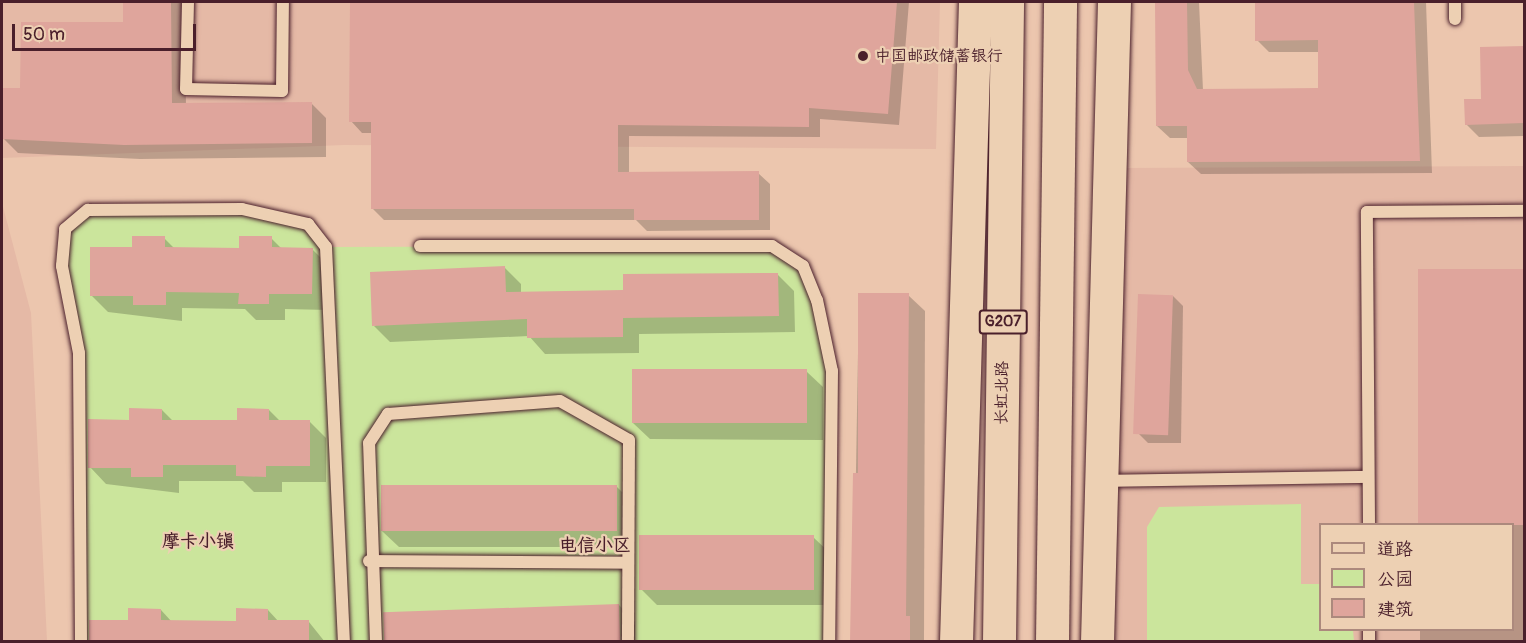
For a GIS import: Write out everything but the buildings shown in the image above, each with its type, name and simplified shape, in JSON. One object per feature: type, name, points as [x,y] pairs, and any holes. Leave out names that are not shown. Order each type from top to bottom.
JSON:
[{"type":"main road","points":[[956,642],[975,2]]},
{"type":"main road","name":"长虹北路","points":[[999,642],[1007,2]]},
{"type":"main road","points":[[1052,642],[1060,2]]},
{"type":"main road","points":[[1097,642],[1114,2]]},
{"type":"lane","points":[[188,2],[186,89],[282,91],[283,2]]},
{"type":"lane","points":[[1455,2],[1455,19]]},
{"type":"lane","points":[[81,642],[79,352],[62,266],[65,228],[88,210],[230,209],[276,213],[308,224],[326,247],[344,642]]},
{"type":"lane","points":[[1369,523],[1367,212],[1524,211]]},
{"type":"lane","points":[[420,246],[772,246],[803,266],[818,300],[832,371],[829,642]]},
{"type":"lane","points":[[376,642],[369,561],[369,443],[388,414],[560,401],[629,440],[628,642]]},
{"type":"lane","points":[[1102,481],[1368,477]]},
{"type":"lane","points":[[369,561],[628,563]]},
{"type":"shaded area","points":[[2,2],[940,2],[936,149],[344,145],[2,158]]},
{"type":"shaded area","points":[[1524,166],[1524,641],[1114,642],[1125,168]]},
{"type":"shaded area","points":[[2,203],[31,313],[47,641],[2,641]]},
{"type":"green space","points":[[242,209],[308,224],[326,247],[772,246],[803,266],[832,371],[829,641],[81,641],[79,353],[62,266],[65,229],[88,210]]},
{"type":"green space","points":[[1301,504],[1301,584],[1319,584],[1319,631],[1353,631],[1354,641],[1147,641],[1147,527],[1159,507]]},
{"type":"place","name":"中国邮政储蓄银行","points":[[863,56]]},
{"type":"district","name":"摩卡小镇","points":[[198,542]]},
{"type":"district","name":"电信小区","points":[[595,546]]}]
